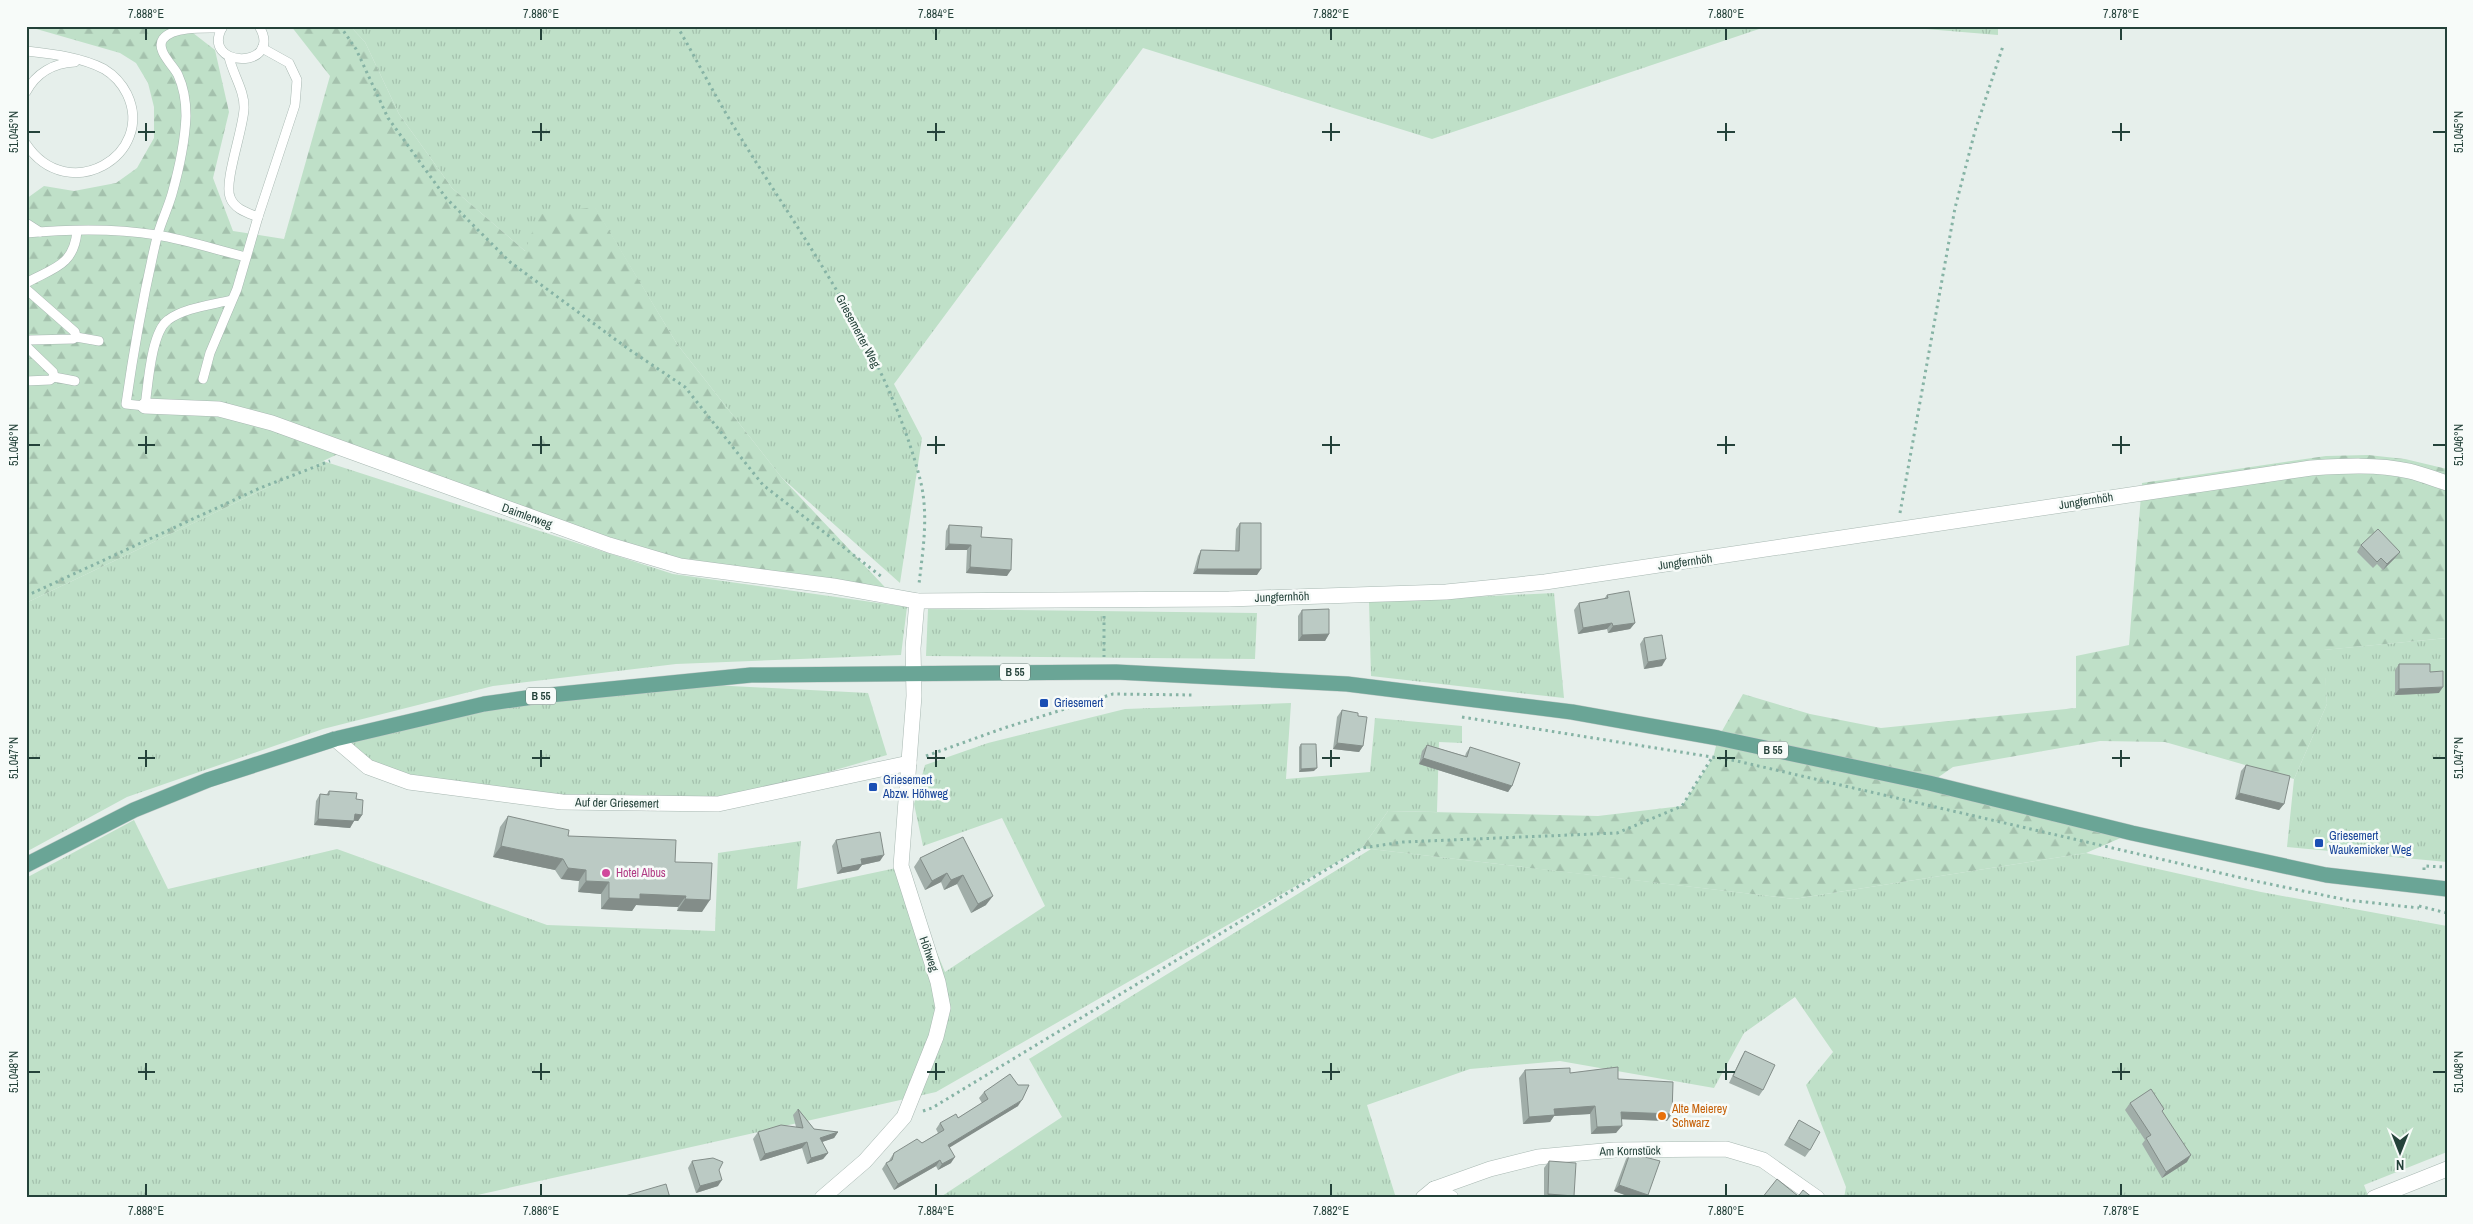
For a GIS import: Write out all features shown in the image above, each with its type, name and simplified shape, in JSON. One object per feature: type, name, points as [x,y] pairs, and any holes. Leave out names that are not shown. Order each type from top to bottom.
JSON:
[{"type":"main road","name":"B 55","points":[[26,865],[142,807],[208,780],[335,739],[484,704],[540,696],[750,675],[914,672],[1103,672],[1357,685],[1572,712],[1718,738],[1929,784],[2132,833],[2326,875],[2447,889]]},
{"type":"street","name":"Daimlerweg","points":[[145,406],[219,410],[272,423],[609,545],[680,566],[833,586],[917,601]]},
{"type":"street","name":"Jungfernhöh","points":[[917,601],[1104,601],[1446,592],[1546,582],[2311,468],[2368,466],[2410,471],[2447,483]]},
{"type":"street","points":[[914,672],[913,648],[917,601]]},
{"type":"street","name":"Höhweg","points":[[822,1198],[865,1161],[904,1117],[936,1037],[943,1008],[938,982],[901,866],[914,672]]},
{"type":"street","name":"Auf der Griesemert","points":[[335,739],[368,767],[409,782],[562,802],[718,804],[909,763]]},
{"type":"street","name":"Am Kornstück","points":[[1428,1194],[1490,1169],[1538,1156],[1614,1150],[1726,1149],[1763,1160],[1817,1198]]},
{"type":"street","points":[[2374,1198],[2447,1169]]},
{"type":"street","points":[[1428,1194],[1451,1198]]},
{"type":"lane","points":[[229,57],[244,60],[257,54],[262,48],[263,34],[260,26]]},
{"type":"lane","points":[[231,300],[176,315],[166,321],[160,329],[151,360],[145,406],[126,404],[132,352],[157,235],[172,194],[186,124],[186,102],[178,75],[163,53],[161,46],[163,39],[171,33],[190,29],[222,27],[221,47],[229,57],[232,72],[244,96],[244,110],[231,180],[230,198],[236,206],[258,216]]},
{"type":"lane","points":[[203,379],[231,300],[237,289],[258,216],[295,105],[298,87],[296,76],[290,63],[262,48]]},
{"type":"lane","points":[[26,51],[73,58],[106,70],[124,88],[129,99],[132,123],[124,147],[107,164],[84,173],[59,171],[38,158],[26,144]]},
{"type":"lane","points":[[26,92],[33,82],[47,70],[64,63],[83,62]]},
{"type":"lane","points":[[26,155],[38,158]]},
{"type":"lane","points":[[26,223],[40,232]]},
{"type":"lane","points":[[26,283],[45,274],[74,251],[77,231]]},
{"type":"lane","points":[[26,233],[77,231],[157,235],[246,257]]},
{"type":"lane","points":[[26,289],[75,332],[76,337]]},
{"type":"lane","points":[[54,377],[53,372],[26,344],[30,340],[73,339],[76,337],[99,341]]},
{"type":"lane","points":[[26,381],[50,380],[54,377],[75,381]]},
{"type":"path","points":[[340,26],[356,49],[388,118],[446,198],[510,262],[627,348],[685,387],[763,485],[886,580]]},
{"type":"path","name":"Griesemerter Weg","points":[[678,26],[739,135],[786,206],[854,321],[895,402],[920,480],[926,527],[917,601]]},
{"type":"path","points":[[1897,530],[1940,278],[1955,208],[1975,131],[2003,46]]},
{"type":"path","points":[[26,596],[260,488],[354,452]]},
{"type":"path","points":[[1102,698],[1104,601]]},
{"type":"path","points":[[909,763],[1004,728],[1113,694],[1197,695]]},
{"type":"path","points":[[1455,716],[1713,758],[1826,781],[2255,881],[2347,900],[2419,908]]},
{"type":"path","points":[[904,1117],[932,1108],[1362,848],[1403,842],[1616,833],[1682,806],[1713,758],[1718,738]]},
{"type":"green space","points":[[26,26],[184,26],[215,50],[229,112],[213,178],[233,231],[284,239],[330,76],[291,26],[350,26],[365,42],[399,114],[452,188],[525,251],[539,214],[595,207],[677,344],[782,478],[898,601],[681,565],[342,452],[26,603],[26,199],[44,186],[74,191],[116,183],[137,168],[154,138],[154,107],[148,83],[136,63],[120,53]]},
{"type":"green space","points":[[350,26],[1768,26],[1432,139],[1143,48],[894,384],[922,438],[900,583],[782,478],[677,344],[595,208],[525,251],[452,188],[399,114],[365,42]]},
{"type":"green space","points":[[1890,26],[1998,26],[1998,35]]},
{"type":"green space","points":[[2368,455],[2405,459],[2447,469],[2447,638],[2324,650],[2327,704],[2294,779],[2165,742],[2100,741],[1953,767],[1930,783],[2132,833],[2086,853],[1794,899],[1362,848],[1388,811],[1598,816],[1682,806],[1713,758],[1718,738],[1743,694],[1810,714],[1881,728],[2076,708],[2076,656],[2129,645],[2142,483],[2326,456]]},
{"type":"green space","points":[[323,461],[673,574],[907,607],[901,655],[676,664],[493,686],[323,729],[127,797],[26,852],[26,603]]},
{"type":"green space","points":[[1554,593],[1564,698],[1371,676],[1369,602]]},
{"type":"green space","points":[[928,609],[1257,613],[1255,659],[926,656]]},
{"type":"green space","points":[[2447,638],[2447,862],[2287,847],[2294,779],[2327,704],[2323,650]]},
{"type":"green space","points":[[674,683],[868,693],[887,755],[718,804],[562,802],[409,782],[368,767],[335,739],[407,721]]},
{"type":"green space","points":[[1291,703],[1286,779],[1370,772],[1375,718],[1462,726],[1462,743],[1439,742],[1437,812],[1388,811],[1362,848],[936,1092],[464,1198],[26,1198],[26,878],[134,820],[168,889],[337,849],[547,925],[715,931],[718,853],[801,841],[797,889],[901,867],[945,972],[1045,906],[1002,818],[923,846],[914,804],[925,765],[988,743],[1125,709]]},
{"type":"green space","points":[[1371,849],[1794,899],[2086,853],[2261,892],[2447,926],[2447,1152],[2364,1185],[2369,1198],[1844,1198],[1846,1187],[1806,1085],[1833,1052],[1795,997],[1744,1033],[1714,1088],[1560,1061],[1470,1069],[1367,1105],[1396,1198],[939,1198],[1062,1117],[1029,1059]]},
{"type":"building","points":[[1240,523],[1261,523],[1261,569],[1197,569],[1201,550],[1239,551]]},
{"type":"building","points":[[949,525],[982,527],[981,537],[1012,539],[1011,570],[970,567],[971,545],[949,544]]},
{"type":"building","points":[[2378,529],[2400,552],[2387,564],[2381,558],[2377,562],[2361,545]]},
{"type":"building","points":[[1629,591],[1635,623],[1613,626],[1612,623],[1583,628],[1579,603],[1608,598],[1607,595]]},
{"type":"building","points":[[1329,609],[1329,634],[1302,635],[1302,610]]},
{"type":"building","points":[[1662,635],[1666,659],[1648,662],[1644,638]]},
{"type":"building","points":[[2399,664],[2430,664],[2430,672],[2443,671],[2443,687],[2399,689]]},
{"type":"building","points":[[1342,710],[1367,717],[1363,746],[1337,743]]},
{"type":"building","points":[[1301,744],[1316,744],[1317,768],[1301,769]]},
{"type":"building","points":[[1427,745],[1467,757],[1470,747],[1520,763],[1512,786],[1423,758]]},
{"type":"building","points":[[2246,765],[2290,776],[2284,804],[2239,793]]},
{"type":"building","points":[[329,791],[357,793],[356,799],[363,800],[362,815],[355,814],[354,821],[318,819],[320,794],[329,795]]},
{"type":"building","points":[[508,816],[569,830],[568,836],[676,840],[675,862],[712,863],[710,900],[685,899],[686,896],[640,894],[640,899],[609,898],[609,882],[586,881],[586,870],[568,868],[563,859],[501,846]]},
{"type":"building","points":[[880,832],[884,855],[861,859],[862,864],[842,868],[836,840]]},
{"type":"building","points":[[963,837],[993,896],[978,904],[963,875],[951,880],[947,873],[932,881],[920,858]]},
{"type":"building","points":[[1745,1051],[1775,1065],[1763,1090],[1733,1076]]},
{"type":"building","points":[[1618,1067],[1618,1079],[1673,1082],[1672,1114],[1621,1112],[1622,1126],[1597,1127],[1595,1106],[1554,1109],[1555,1115],[1529,1117],[1525,1070],[1570,1068],[1570,1073]]},
{"type":"building","points":[[1010,1074],[1018,1085],[1029,1085],[1022,1100],[948,1145],[955,1157],[942,1164],[940,1160],[898,1184],[886,1163],[892,1160],[894,1153],[917,1139],[922,1143],[944,1130],[940,1123],[956,1114],[958,1118],[988,1099],[984,1092]]},
{"type":"building","points":[[2151,1089],[2164,1109],[2162,1111],[2191,1155],[2166,1172],[2146,1138],[2151,1135],[2130,1103]]},
{"type":"building","points":[[798,1109],[814,1129],[838,1132],[820,1138],[828,1153],[811,1158],[807,1142],[765,1154],[758,1132],[781,1125],[803,1128]]},
{"type":"building","points":[[1799,1120],[1820,1132],[1810,1150],[1789,1138]]},
{"type":"building","points":[[1630,1153],[1660,1161],[1648,1195],[1619,1185]]},
{"type":"building","points":[[713,1158],[723,1162],[719,1170],[722,1180],[700,1186],[692,1161]]},
{"type":"building","points":[[1549,1161],[1576,1163],[1574,1196],[1548,1194]]},
{"type":"building","points":[[1777,1179],[1798,1196],[1796,1198],[1762,1198]]},
{"type":"building","points":[[666,1184],[670,1198],[625,1198],[625,1196]]},
{"type":"building","points":[[1803,1190],[1813,1198],[1797,1198]]},
{"type":"place","name":"Griesemert","points":[[1044,703]]},
{"type":"place","name":"Griesemert Abzw. Höhweg","points":[[873,787]]},
{"type":"place","name":"Griesemert Waukemicker Weg","points":[[2319,843]]},
{"type":"place","name":"Hotel Albus","points":[[606,873]]},
{"type":"place","name":"Alte Meierey Schwarz","points":[[1662,1116]]}]
